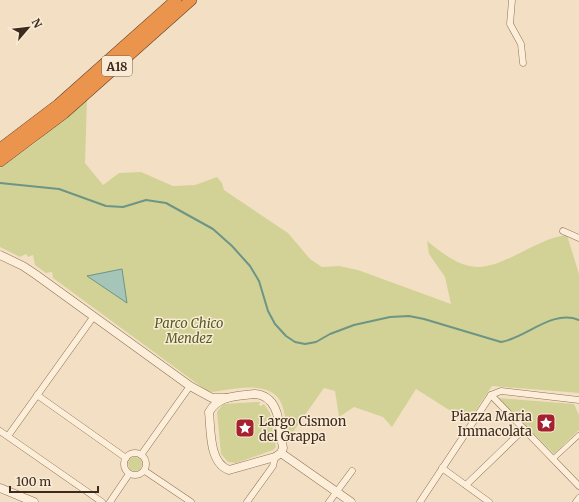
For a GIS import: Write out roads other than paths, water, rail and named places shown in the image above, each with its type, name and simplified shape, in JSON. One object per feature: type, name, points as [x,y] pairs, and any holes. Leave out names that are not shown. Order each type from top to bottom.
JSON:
[{"type":"highway","name":"A18","points":[[0,149],[58,105],[176,0]]},
{"type":"highway","name":"A18","points":[[0,161],[64,113],[191,0]]},
{"type":"street","points":[[512,0],[510,24],[521,44],[523,63]]},
{"type":"street","points":[[563,231],[579,238]]},
{"type":"street","points":[[0,254],[23,266],[94,316],[190,386],[205,400],[209,412],[214,454],[216,460],[225,469],[233,470],[280,455]]},
{"type":"street","points":[[8,436],[94,316]]},
{"type":"street","points":[[190,386],[212,398],[227,398],[260,394],[270,399],[277,411],[283,448],[280,455],[247,502]]},
{"type":"street","points":[[142,455],[190,386]]},
{"type":"street","points":[[420,502],[490,397],[501,392],[579,400]]},
{"type":"street","points":[[37,395],[126,458]]},
{"type":"street","points":[[490,397],[579,486]]},
{"type":"street","points":[[209,412],[218,401],[227,398]]},
{"type":"street","points":[[0,431],[102,502]]},
{"type":"street","points":[[466,485],[523,431]]},
{"type":"street","points":[[553,459],[579,435]]},
{"type":"street","points":[[110,502],[127,476],[124,464],[126,458],[130,454],[136,453],[142,455],[146,465],[145,471],[140,475],[127,476]]},
{"type":"street","points":[[280,455],[351,502]]},
{"type":"street","points":[[442,468],[489,502]]},
{"type":"street","points":[[145,471],[191,502]]},
{"type":"street","points":[[329,502],[352,471]]},
{"type":"street","points":[[0,488],[34,502]]},
{"type":"street","points":[[576,502],[579,498]]},
{"type":"waterway","points":[[0,183],[59,189],[106,206],[123,207],[146,200],[166,203],[213,229],[232,246],[250,266],[259,281],[268,311],[275,324],[286,336],[295,342],[305,344],[316,342],[330,334],[354,325],[390,317],[409,316],[424,319],[501,342],[559,318],[579,320]]},
{"type":"place","name":"Piazza Maria Immacolata","points":[[546,423]]},
{"type":"place","name":"Largo Cismon del Grappa","points":[[245,428]]},
{"type":"park label","name":"Parco Chico Mendez","points":[[189,330]]}]
